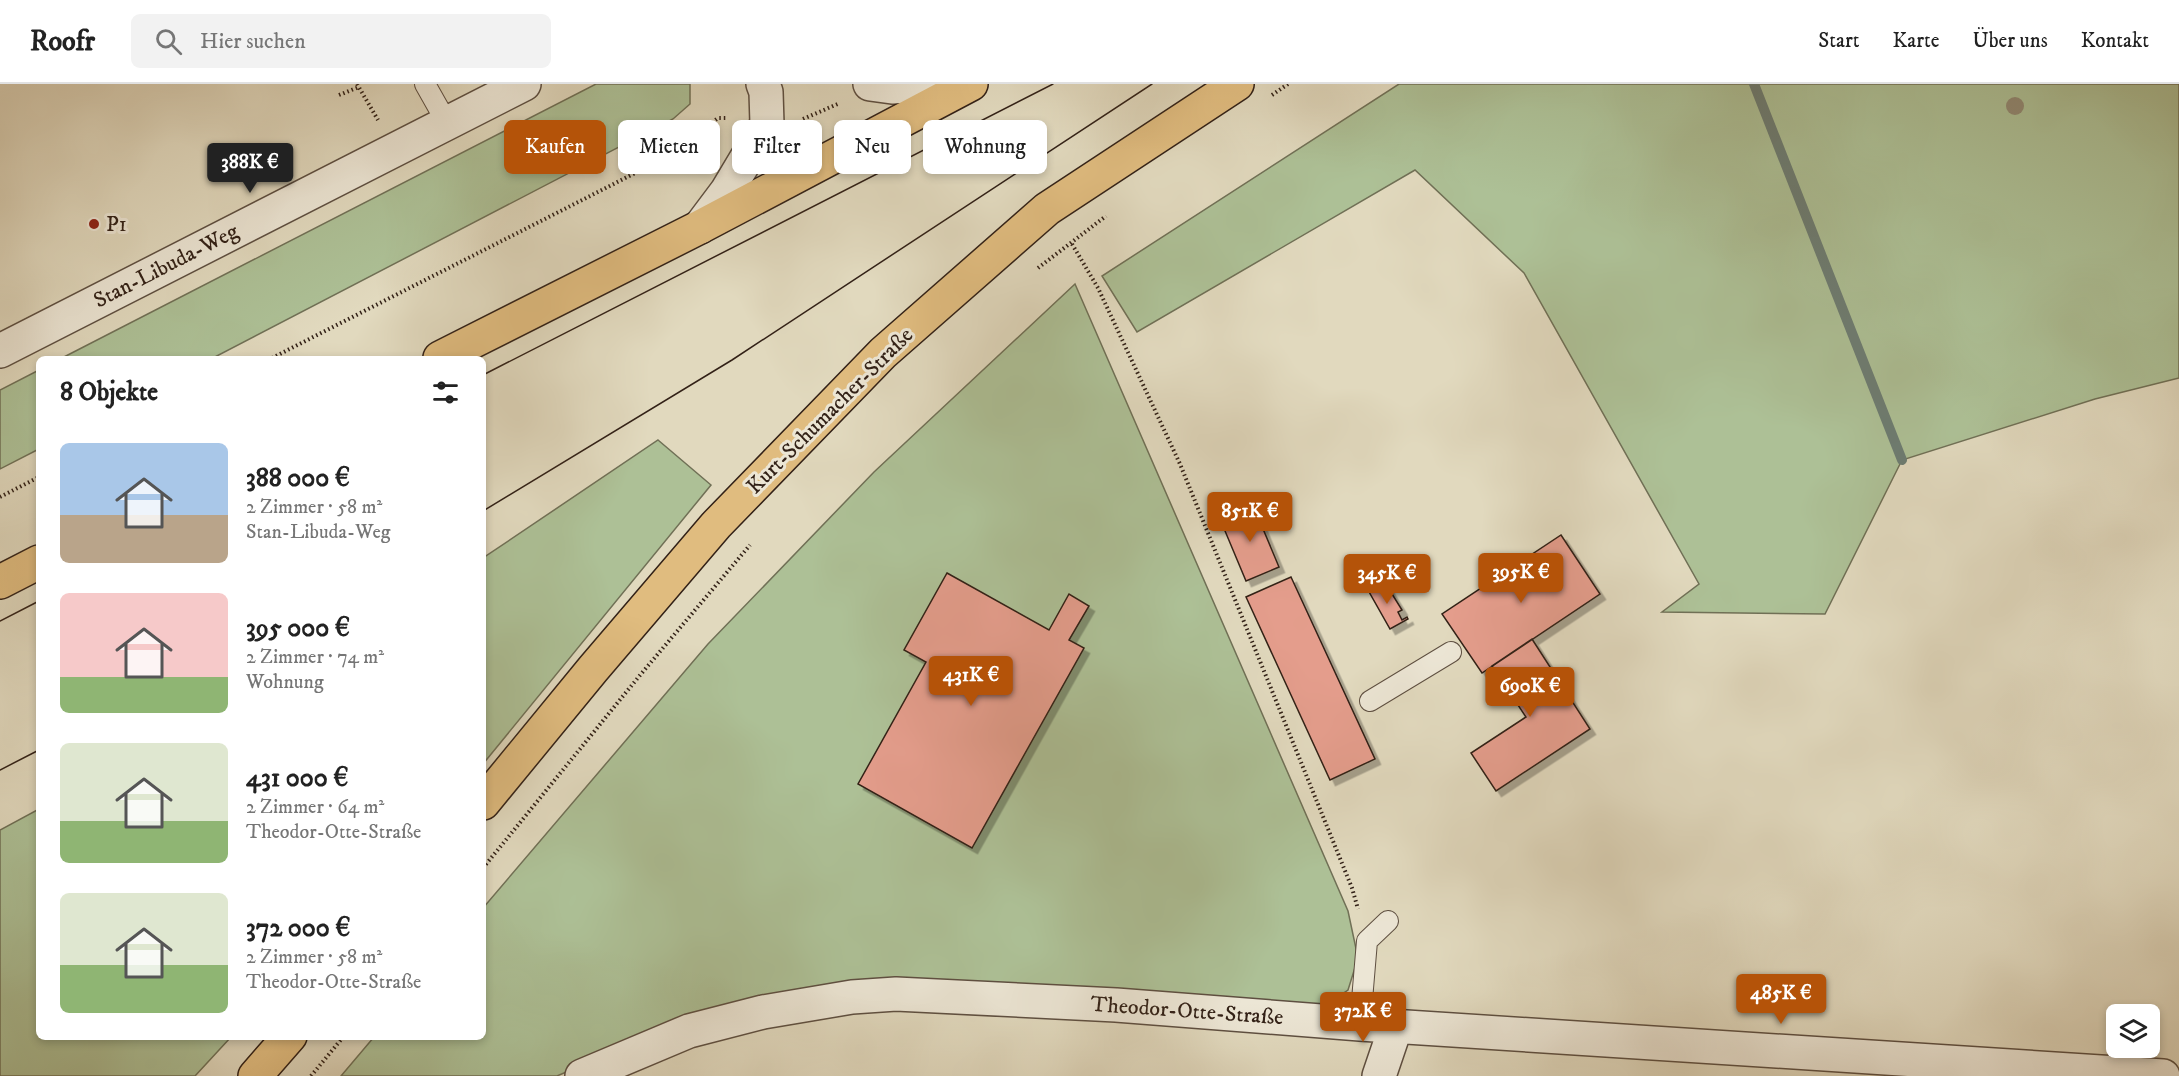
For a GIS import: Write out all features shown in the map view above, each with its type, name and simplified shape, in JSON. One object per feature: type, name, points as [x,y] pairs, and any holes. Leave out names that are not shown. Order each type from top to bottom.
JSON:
[{"type":"main road","points":[[444,356],[700,227],[971,84]]},
{"type":"main road","name":"Kurt-Schumacher-Straße","points":[[486,799],[716,525],[883,353],[1047,209],[1237,84]]},
{"type":"main road","points":[[0,582],[36,564]]},
{"type":"main road","points":[[255,1076],[286,1040]]},
{"type":"street","name":"Stan-Libuda-Weg","points":[[0,351],[524,84]]},
{"type":"street","points":[[763,84],[766,92],[767,120]]},
{"type":"street","points":[[858,92],[892,87],[948,84]]},
{"type":"street","points":[[700,227],[736,174]]},
{"type":"street","name":"Theodor-Otte-Straße","points":[[582,1076],[689,1031],[763,1012],[852,997],[928,995],[1116,1005],[1360,1024],[2163,1076]]},
{"type":"street","points":[[1379,1076],[1396,1026]]},
{"type":"lane","points":[[425,84],[447,123]]},
{"type":"lane","points":[[1370,700],[1451,652]]},
{"type":"lane","points":[[1360,1024],[1368,941],[1388,921]]},
{"type":"path","points":[[1269,97],[1288,84]]},
{"type":"path","points":[[339,95],[359,87]]},
{"type":"path","points":[[801,120],[858,92]]},
{"type":"path","points":[[276,356],[643,169],[677,149],[718,118],[746,120]]},
{"type":"path","points":[[1033,272],[1109,214]]},
{"type":"path","points":[[1072,244],[1098,288],[1180,464],[1352,888],[1368,941]]},
{"type":"path","points":[[0,497],[36,479]]},
{"type":"path","points":[[486,864],[640,674],[755,540]]},
{"type":"path","points":[[311,1076],[341,1040]]},
{"type":"green space","points":[[596,84],[690,84],[690,104],[671,120],[618,120],[618,148],[606,154],[606,120],[526,120]]},
{"type":"green space","points":[[1399,84],[2179,84],[2179,378],[2095,399],[1902,460],[1825,614],[1662,612],[1699,584],[1524,273],[1415,170],[1137,332],[1102,276]]},
{"type":"green space","points":[[504,131],[504,174],[567,174],[217,356],[66,356]]},
{"type":"green space","points":[[1075,284],[1348,911],[1358,958],[1348,990],[1324,1006],[981,985],[681,1023],[557,1076],[341,1076],[371,1040],[486,1040],[486,904],[708,644],[874,472]]},
{"type":"green space","points":[[36,372],[36,451],[0,469],[0,390]]},
{"type":"green space","points":[[658,440],[711,485],[486,760],[486,556]]},
{"type":"green space","points":[[36,811],[36,1040],[228,1040],[195,1076],[0,1076],[0,830]]},
{"type":"building","points":[[1253,505],[1279,567],[1246,581],[1220,519]]},
{"type":"building","points":[[1561,535],[1600,594],[1482,673],[1442,614]]},
{"type":"building","points":[[947,573],[1049,630],[1069,594],[1089,606],[1069,640],[1084,648],[972,848],[858,784],[926,662],[904,650]]},
{"type":"building","points":[[1291,577],[1375,759],[1330,780],[1246,597]]},
{"type":"building","points":[[1384,581],[1402,610],[1398,612],[1402,620],[1407,617],[1408,619],[1390,629],[1368,590]]},
{"type":"building","points":[[1532,639],[1590,729],[1496,791],[1471,753],[1526,717],[1492,666]]},
{"type":"waterway","points":[[1754,84],[1902,460]]},
{"type":"tram line","points":[[486,373],[1053,84]]},
{"type":"tram line","points":[[486,509],[732,360],[1152,84]]},
{"type":"tram line","points":[[0,621],[36,603]]},
{"type":"tram line","points":[[0,770],[36,752]]},
{"type":"place","name":"P1","points":[[94,224]]}]
